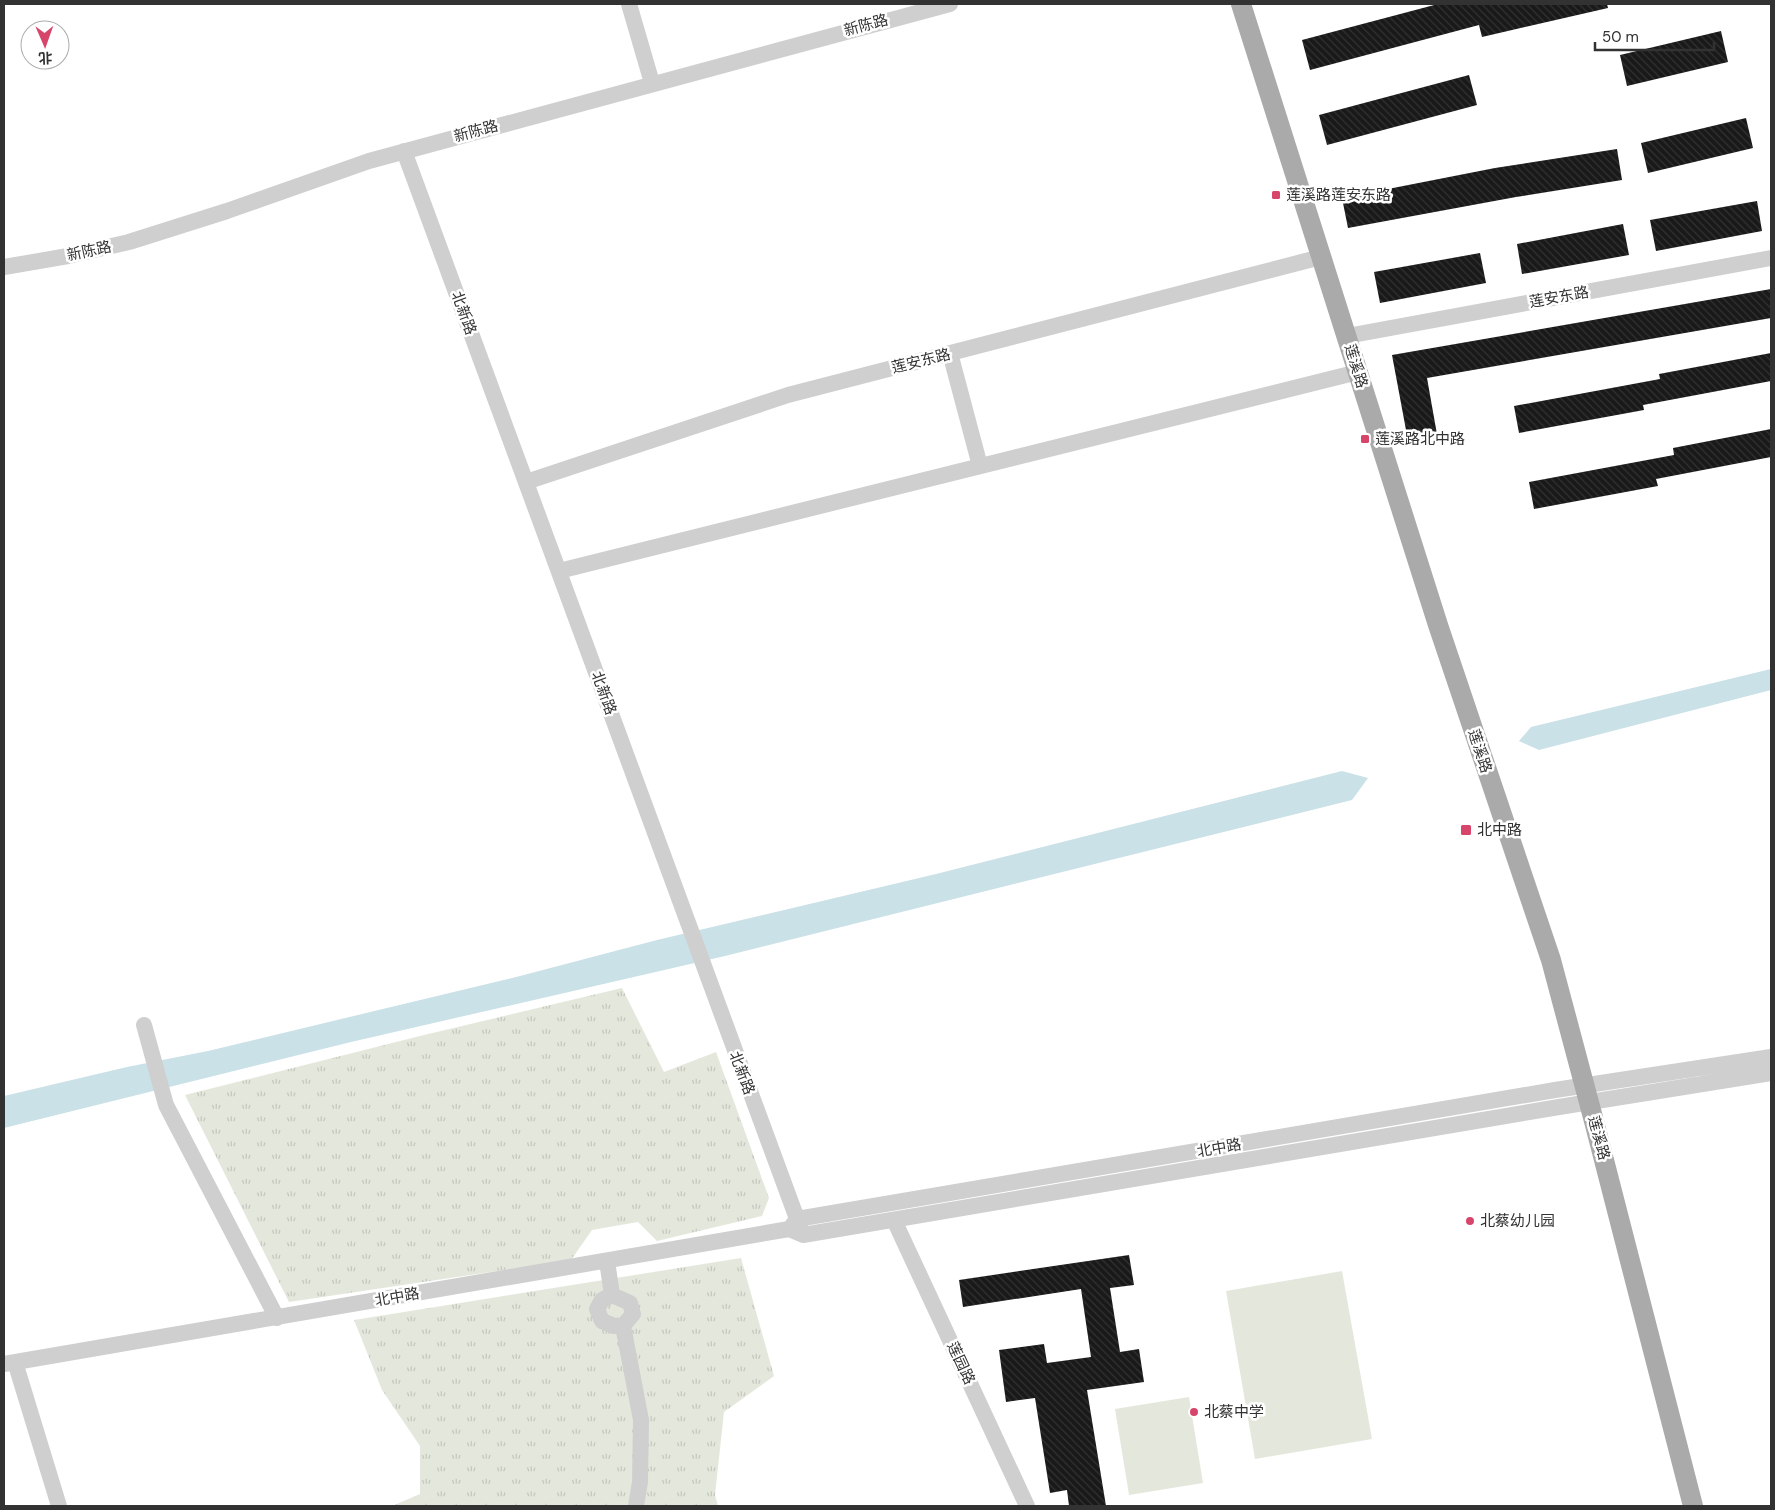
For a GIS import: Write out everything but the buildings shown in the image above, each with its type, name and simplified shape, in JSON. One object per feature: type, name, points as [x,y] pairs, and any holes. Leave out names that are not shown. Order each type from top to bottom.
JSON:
[{"type":"main road","name":"莲溪路","points":[[1241,4],[1434,616],[1551,960],[1693,1506]]},
{"type":"street","points":[[629,4],[652,83]]},
{"type":"street","name":"新陈路","points":[[4,267],[76,255],[129,242],[404,151],[950,4]]},
{"type":"street","name":"北新路","points":[[404,151],[689,924],[702,966],[796,1228]]},
{"type":"street","name":"莲安东路","points":[[526,482],[750,406],[1321,257]]},
{"type":"street","name":"莲安东路","points":[[1346,336],[1771,258]]},
{"type":"street","points":[[950,353],[980,466]]},
{"type":"street","points":[[559,571],[1358,372]]},
{"type":"street","points":[[144,1025],[161,1093],[277,1318]]},
{"type":"street","name":"北中路","points":[[796,1228],[894,1220],[1587,1094],[1771,1057]]},
{"type":"street","name":"北中路","points":[[9,1363],[1587,1094],[1771,1074]]},
{"type":"street","name":"莲园路","points":[[894,1220],[1027,1506]]},
{"type":"street","points":[[607,1261],[612,1295]]},
{"type":"street","points":[[612,1295],[630,1303],[633,1314],[623,1326],[614,1326],[602,1321],[597,1309],[602,1300],[612,1295]]},
{"type":"street","points":[[623,1326],[641,1420],[640,1482],[636,1506]]},
{"type":"street","points":[[9,1363],[59,1506]]},
{"type":"green space","points":[[622,988],[664,1072],[716,1052],[769,1198],[762,1216],[657,1241],[638,1222],[592,1230],[571,1260],[289,1302],[185,1095]]},
{"type":"green space","points":[[741,1258],[774,1376],[724,1412],[715,1495],[718,1506],[392,1506],[420,1494],[420,1446],[382,1390],[354,1320]]},
{"type":"green space","points":[[1342,1271],[1372,1439],[1255,1459],[1226,1291]]},
{"type":"green space","points":[[1189,1397],[1203,1483],[1129,1495],[1115,1409]]},
{"type":"water","points":[[1771,669],[1771,690],[1539,750],[1519,741],[1531,727]]},
{"type":"water","points":[[1342,771],[1368,778],[1352,800],[725,956],[351,1042],[4,1128],[4,1096],[127,1067],[208,1051],[520,976],[657,940],[936,874]]},
{"type":"place","name":"莲溪路莲安东路","points":[[1276,195]]},
{"type":"place","name":"莲溪路北中路","points":[[1365,439]]},
{"type":"place","name":"北中路","points":[[1466,830]]},
{"type":"place","name":"北蔡幼儿园","points":[[1470,1221]]},
{"type":"place","name":"北蔡中学","points":[[1194,1412]]}]
